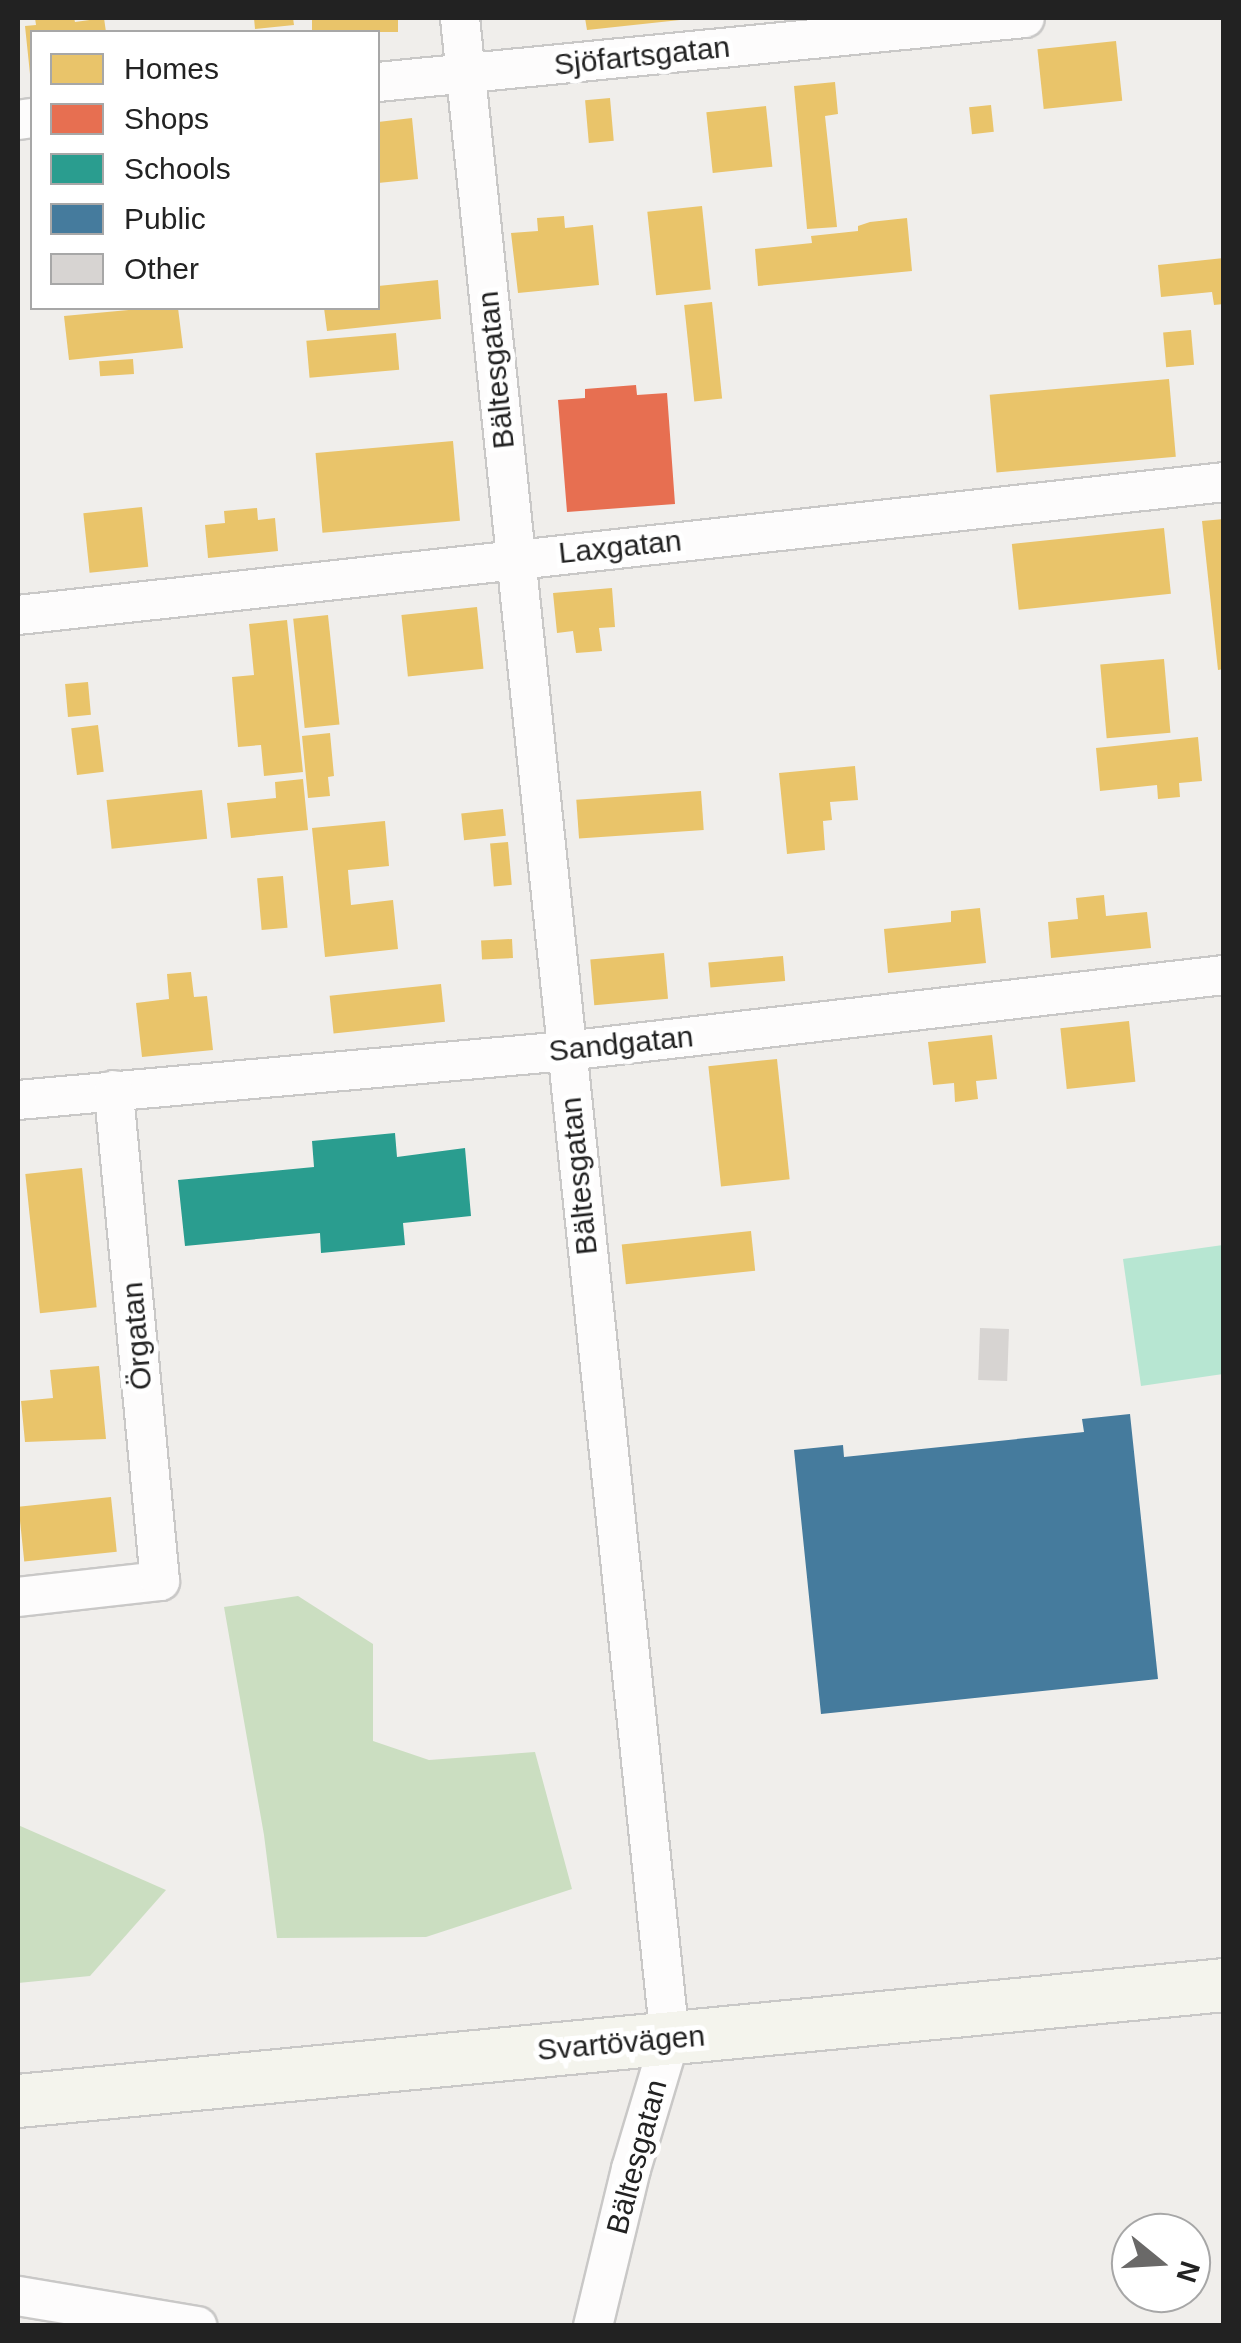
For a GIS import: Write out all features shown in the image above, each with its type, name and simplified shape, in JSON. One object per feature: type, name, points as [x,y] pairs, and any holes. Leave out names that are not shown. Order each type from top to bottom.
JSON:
[{"type":"main road","name":"Svartövägen","points":[[18,2100],[1224,1985]]},
{"type":"street","name":"Bältesgatan","points":[[460,18],[670,2039],[631,2169],[593,2326]]},
{"type":"street","name":"Sjöfartsgatan","points":[[380,82],[1025,18]]},
{"type":"street","name":"Laxgatan","points":[[18,615],[1224,482]]},
{"type":"street","name":"Sandgatan","points":[[18,1100],[566,1051],[1224,976]]},
{"type":"street","name":"Örgatan","points":[[18,1597],[160,1581],[114,1090]]},
{"type":"street","points":[[18,2296],[198,2326]]},
{"type":"green space","points":[[1223,1245],[1223,1374],[1141,1386],[1123,1259]]},
{"type":"green space","points":[[298,1596],[373,1644],[373,1741],[429,1760],[535,1752],[572,1889],[426,1937],[277,1938],[264,1835],[224,1607]]},
{"type":"green space","points":[[18,1825],[166,1890],[90,1976],[18,1983]]},
{"type":"building: Homes","points":[[35,18],[74,18],[75,22],[104,18],[106,30],[30,30],[30,74],[25,26],[36,25]]},
{"type":"building: Homes","points":[[254,18],[293,18],[294,25],[255,29]]},
{"type":"building: Homes","points":[[312,18],[398,18],[398,32],[312,30]]},
{"type":"building: Homes","points":[[585,18],[680,18],[680,20],[587,30]]},
{"type":"building: Homes","points":[[1116,41],[1122,101],[1044,109],[1037,49]]},
{"type":"building: Homes","points":[[835,82],[838,114],[825,116],[837,227],[807,229],[794,86]]},
{"type":"building: Homes","points":[[610,98],[614,141],[589,143],[585,100]]},
{"type":"building: Homes","points":[[991,105],[994,132],[972,134],[969,107]]},
{"type":"building: Homes","points":[[766,106],[772,167],[713,173],[706,112]]},
{"type":"building: Homes","points":[[412,118],[418,179],[380,183],[380,122]]},
{"type":"building: Homes","points":[[702,206],[711,290],[656,295],[647,212]]},
{"type":"building: Homes","points":[[564,216],[565,228],[593,225],[599,285],[518,293],[511,233],[538,231],[537,218]]},
{"type":"building: Homes","points":[[907,218],[912,271],[758,286],[755,249],[812,243],[811,236],[858,231],[858,226],[870,222]]},
{"type":"building: Homes","points":[[1224,258],[1224,304],[1214,305],[1212,292],[1161,297],[1158,265]]},
{"type":"building: Homes","points":[[438,280],[441,319],[327,331],[324,310],[380,310],[380,286]]},
{"type":"building: Homes","points":[[712,302],[722,398],[694,401],[684,305]]},
{"type":"building: Homes","points":[[178,310],[183,348],[69,360],[64,316]]},
{"type":"building: Homes","points":[[1191,330],[1194,365],[1166,367],[1163,332]]},
{"type":"building: Homes","points":[[396,333],[399,370],[310,378],[306,341]]},
{"type":"building: Homes","points":[[133,359],[134,374],[100,376],[99,361]]},
{"type":"building: Homes","points":[[1169,379],[1176,457],[996,472],[990,395]]},
{"type":"building: Homes","points":[[453,441],[460,521],[322,533],[316,453]]},
{"type":"building: Homes","points":[[142,507],[148,567],[90,573],[83,513]]},
{"type":"building: Homes","points":[[257,508],[258,520],[275,518],[278,551],[208,558],[205,525],[225,523],[224,511]]},
{"type":"building: Homes","points":[[1224,519],[1224,669],[1218,670],[1202,521]]},
{"type":"building: Homes","points":[[1164,528],[1171,594],[1019,610],[1012,544]]},
{"type":"building: Homes","points":[[612,588],[615,627],[599,628],[602,651],[576,653],[573,631],[557,633],[553,593]]},
{"type":"building: Homes","points":[[477,607],[483,669],[408,677],[401,615]]},
{"type":"building: Homes","points":[[328,615],[339,724],[305,728],[293,619]]},
{"type":"building: Homes","points":[[287,620],[303,772],[264,776],[261,745],[238,747],[232,677],[254,675],[249,624]]},
{"type":"building: Homes","points":[[1164,659],[1170,733],[1107,738],[1100,665]]},
{"type":"building: Homes","points":[[88,682],[91,715],[68,717],[65,684]]},
{"type":"building: Homes","points":[[98,725],[104,772],[77,775],[71,728]]},
{"type":"building: Homes","points":[[330,733],[334,776],[328,777],[330,796],[308,798],[302,736]]},
{"type":"building: Homes","points":[[1198,737],[1202,781],[1179,783],[1180,797],[1158,799],[1157,785],[1100,791],[1096,748]]},
{"type":"building: Homes","points":[[855,766],[858,800],[830,802],[832,820],[823,821],[825,850],[787,854],[779,773]]},
{"type":"building: Homes","points":[[303,779],[308,830],[231,838],[227,803],[276,798],[275,782]]},
{"type":"building: Homes","points":[[202,790],[207,839],[112,849],[107,800]]},
{"type":"building: Homes","points":[[701,791],[704,830],[579,839],[576,800]]},
{"type":"building: Homes","points":[[503,809],[506,836],[464,840],[461,813]]},
{"type":"building: Homes","points":[[385,821],[389,866],[348,870],[351,905],[393,900],[398,949],[325,957],[312,828]]},
{"type":"building: Homes","points":[[508,842],[512,885],[494,886],[490,844]]},
{"type":"building: Homes","points":[[283,876],[288,928],[262,930],[257,878]]},
{"type":"building: Homes","points":[[1104,895],[1106,916],[1147,912],[1151,948],[1051,958],[1048,922],[1078,919],[1076,898]]},
{"type":"building: Homes","points":[[980,908],[986,963],[888,973],[884,929],[951,922],[951,911]]},
{"type":"building: Homes","points":[[512,939],[513,958],[482,960],[481,941]]},
{"type":"building: Homes","points":[[664,953],[668,999],[594,1005],[590,959]]},
{"type":"building: Homes","points":[[783,956],[785,981],[710,987],[708,963]]},
{"type":"building: Homes","points":[[191,972],[194,997],[207,996],[213,1050],[142,1057],[136,1003],[169,999],[167,974]]},
{"type":"building: Homes","points":[[441,984],[445,1022],[334,1033],[330,996]]},
{"type":"building: Homes","points":[[1129,1021],[1135,1082],[1067,1089],[1060,1028]]},
{"type":"building: Homes","points":[[992,1035],[997,1079],[976,1081],[978,1099],[955,1102],[954,1083],[933,1085],[928,1042]]},
{"type":"building: Homes","points":[[777,1059],[790,1179],[721,1187],[708,1066]]},
{"type":"building: Homes","points":[[82,1168],[97,1307],[40,1313],[25,1174]]},
{"type":"building: Homes","points":[[751,1231],[755,1271],[626,1284],[622,1245]]},
{"type":"building: Homes","points":[[99,1366],[106,1439],[25,1442],[21,1401],[53,1398],[50,1370]]},
{"type":"building: Homes","points":[[111,1497],[117,1552],[24,1561],[19,1507]]},
{"type":"building: Shops","points":[[636,385],[637,395],[667,393],[675,504],[567,512],[558,400],[585,398],[585,389]]},
{"type":"building: Schools","points":[[395,1133],[397,1157],[465,1148],[471,1216],[403,1223],[405,1245],[321,1253],[320,1233],[185,1246],[178,1180],[314,1167],[312,1141]]},
{"type":"building: Public","points":[[1130,1414],[1158,1679],[821,1714],[794,1450],[843,1445],[844,1457],[1084,1432],[1082,1419]]},
{"type":"building: Other","points":[[980,1328],[1009,1329],[1007,1381],[978,1380]]}]
